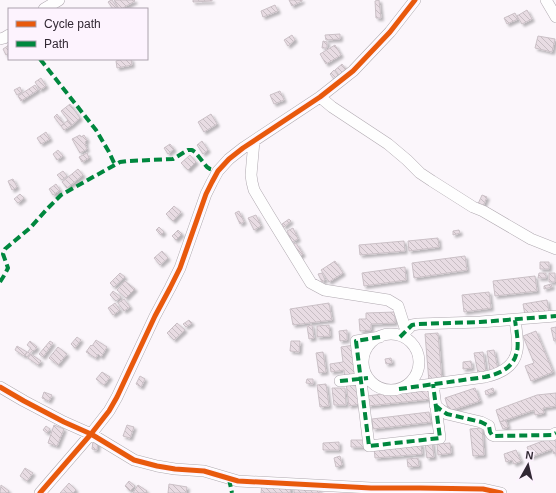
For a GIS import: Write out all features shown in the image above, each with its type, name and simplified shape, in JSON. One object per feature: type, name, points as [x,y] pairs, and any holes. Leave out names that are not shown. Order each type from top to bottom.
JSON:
[{"type":"street","points":[[46,8],[59,0]]},
{"type":"street","points":[[40,493],[91,434],[109,411],[117,397],[154,316],[180,268],[198,216],[218,171],[229,159],[243,148],[320,97],[353,70],[390,32],[415,0]]},
{"type":"street","points":[[546,0],[556,17]]},
{"type":"street","points":[[320,97],[332,107],[388,144],[420,173],[432,181],[473,207],[483,211],[526,237],[556,249]]},
{"type":"street","points":[[254,141],[251,175],[254,190],[311,283],[324,290],[388,300],[398,306],[403,334],[414,347],[418,354],[419,361],[416,375],[411,382],[398,389]]},
{"type":"street","points":[[433,384],[440,438],[369,446],[364,378],[356,341],[388,335],[403,334],[412,325],[418,324],[515,320],[556,316]]},
{"type":"street","points":[[340,381],[364,378],[383,389],[391,390],[485,377],[496,374],[511,364],[518,350],[515,320]]},
{"type":"street","points":[[0,387],[38,408],[91,434],[134,460],[168,468],[193,469],[210,472],[238,481],[365,488],[483,489],[501,493]]},
{"type":"street","points":[[435,404],[447,414],[486,424],[489,426],[492,435],[495,436],[552,435],[556,433]]},
{"type":"building","points":[[112,0],[117,8],[112,8],[108,2]]},
{"type":"building","points":[[114,0],[135,1],[123,8],[118,8]]},
{"type":"building","points":[[193,0],[212,0],[212,1],[193,2]]},
{"type":"building","points":[[289,0],[302,0],[302,1],[292,6]]},
{"type":"building","points":[[379,0],[381,18],[376,18],[375,1]]},
{"type":"building","points":[[275,5],[278,11],[263,17],[261,11]]},
{"type":"building","points":[[527,10],[532,19],[522,24],[517,16]]},
{"type":"building","points":[[515,13],[518,19],[507,24],[504,18]]},
{"type":"building","points":[[340,34],[340,39],[326,40],[325,35]]},
{"type":"building","points":[[292,35],[295,40],[288,46],[284,40]]},
{"type":"building","points":[[538,36],[555,39],[552,52],[535,48]]},
{"type":"building","points":[[323,41],[327,42],[327,48],[322,48]]},
{"type":"building","points":[[335,45],[341,55],[326,64],[320,54]]},
{"type":"building","points":[[8,46],[8,54],[6,55],[3,49]]},
{"type":"building","points":[[131,60],[132,65],[117,68],[116,61]]},
{"type":"building","points":[[342,64],[346,69],[339,75],[335,70]]},
{"type":"building","points":[[334,70],[338,75],[334,79],[330,74]]},
{"type":"building","points":[[41,78],[46,86],[40,90],[35,82]]},
{"type":"building","points":[[35,85],[38,90],[21,101],[18,96]]},
{"type":"building","points":[[20,87],[22,92],[17,95],[14,90]]},
{"type":"building","points":[[280,91],[284,100],[274,104],[270,95]]},
{"type":"building","points":[[70,104],[80,118],[72,125],[61,111]]},
{"type":"building","points":[[57,114],[64,124],[61,126],[54,117]]},
{"type":"building","points":[[211,114],[217,124],[204,132],[198,122]]},
{"type":"building","points":[[68,120],[72,125],[64,130],[61,126]]},
{"type":"building","points":[[46,132],[50,139],[41,144],[37,138]]},
{"type":"building","points":[[80,135],[81,137],[84,135],[87,140],[85,145],[87,149],[80,153],[72,139]]},
{"type":"building","points":[[202,141],[208,150],[203,154],[197,145]]},
{"type":"building","points":[[170,144],[174,149],[168,154],[164,148]]},
{"type":"building","points":[[58,150],[63,156],[57,160],[53,154]]},
{"type":"building","points":[[87,153],[89,158],[82,162],[79,157]]},
{"type":"building","points":[[190,155],[196,162],[188,170],[181,163]]},
{"type":"building","points":[[78,169],[83,175],[67,188],[62,182]]},
{"type":"building","points":[[63,171],[67,176],[62,180],[57,175]]},
{"type":"building","points":[[13,179],[17,187],[12,190],[8,181]]},
{"type":"building","points":[[56,184],[60,190],[53,195],[49,189]]},
{"type":"building","points":[[20,194],[24,198],[18,203],[14,199]]},
{"type":"building","points":[[482,195],[487,197],[483,206],[478,204]]},
{"type":"building","points":[[174,206],[181,212],[173,221],[166,214]]},
{"type":"building","points":[[239,211],[244,222],[240,224],[235,213]]},
{"type":"building","points":[[256,215],[261,226],[254,230],[248,218]]},
{"type":"building","points":[[289,219],[291,221],[284,227],[282,224]]},
{"type":"building","points":[[159,227],[164,232],[161,235],[156,230]]},
{"type":"building","points":[[293,228],[298,239],[292,242],[287,231]]},
{"type":"building","points":[[178,230],[182,234],[176,240],[172,236]]},
{"type":"building","points":[[459,230],[460,233],[453,235],[453,231]]},
{"type":"building","points":[[438,238],[439,247],[409,251],[408,241]]},
{"type":"building","points":[[404,241],[405,251],[360,255],[359,245]]},
{"type":"building","points":[[296,243],[303,254],[299,257],[292,245]]},
{"type":"building","points":[[162,251],[168,258],[160,265],[154,258]]},
{"type":"building","points":[[465,256],[467,270],[414,278],[412,263]]},
{"type":"building","points":[[335,261],[343,273],[329,282],[321,270]]},
{"type":"building","points":[[540,262],[549,262],[549,269],[540,269]]},
{"type":"building","points":[[405,267],[406,280],[364,286],[362,273]]},
{"type":"building","points":[[120,273],[125,277],[114,287],[110,283]]},
{"type":"building","points":[[322,273],[325,280],[322,282],[318,274]]},
{"type":"building","points":[[539,273],[546,273],[546,278],[538,278]]},
{"type":"building","points":[[549,273],[555,273],[555,282],[549,282]]},
{"type":"building","points":[[535,276],[537,291],[495,296],[493,281]]},
{"type":"building","points":[[125,281],[135,289],[126,298],[117,290]]},
{"type":"building","points":[[551,284],[552,287],[544,289],[544,286]]},
{"type":"building","points":[[113,291],[121,297],[116,301],[110,295]]},
{"type":"building","points":[[489,292],[491,308],[464,312],[462,295]]},
{"type":"building","points":[[124,299],[130,307],[124,311],[118,303]]},
{"type":"building","points":[[547,300],[549,312],[525,315],[523,304]]},
{"type":"building","points":[[115,303],[120,310],[113,315],[108,308]]},
{"type":"building","points":[[329,303],[332,320],[293,325],[290,309]]},
{"type":"building","points":[[395,312],[395,323],[371,324],[371,330],[360,331],[359,319],[366,319],[366,313]]},
{"type":"building","points":[[189,320],[192,323],[186,327],[183,324]]},
{"type":"building","points":[[177,323],[185,330],[174,340],[167,333]]},
{"type":"building","points":[[312,325],[314,338],[309,339],[307,326]]},
{"type":"building","points":[[329,325],[330,336],[317,337],[317,326]]},
{"type":"building","points":[[556,327],[556,341],[554,341],[551,328]]},
{"type":"building","points":[[347,330],[347,340],[340,341],[339,331]]},
{"type":"building","points":[[536,331],[553,372],[531,381],[525,366],[534,363],[523,336]]},
{"type":"building","points":[[438,333],[442,381],[429,382],[425,334]]},
{"type":"building","points":[[77,337],[81,340],[75,348],[71,344]]},
{"type":"building","points":[[96,340],[107,347],[101,357],[98,354],[96,358],[86,352]]},
{"type":"building","points":[[30,341],[37,347],[27,357],[25,355],[31,348],[27,345]]},
{"type":"building","points":[[50,341],[53,343],[43,357],[39,354]]},
{"type":"building","points":[[291,341],[300,341],[299,352],[290,351]]},
{"type":"building","points":[[354,345],[357,376],[345,378],[344,370],[331,372],[330,364],[343,362],[341,347]]},
{"type":"building","points":[[17,346],[27,352],[24,356],[15,350]]},
{"type":"building","points":[[58,347],[67,354],[58,365],[49,358]]},
{"type":"building","points":[[494,350],[498,370],[490,371],[487,351]]},
{"type":"building","points":[[323,352],[326,372],[319,373],[316,353]]},
{"type":"building","points":[[483,352],[486,372],[478,373],[474,353]]},
{"type":"building","points":[[31,354],[41,361],[38,365],[28,358]]},
{"type":"building","points":[[391,358],[392,363],[386,364],[385,359]]},
{"type":"building","points":[[471,361],[472,368],[463,369],[463,362]]},
{"type":"building","points":[[102,372],[110,377],[104,385],[96,379]]},
{"type":"building","points":[[140,376],[145,379],[141,387],[136,384]]},
{"type":"building","points":[[307,379],[313,379],[313,384],[306,383]]},
{"type":"building","points":[[357,382],[360,404],[349,406],[346,383]]},
{"type":"building","points":[[326,384],[329,406],[320,407],[317,385]]},
{"type":"building","points":[[332,388],[345,388],[346,405],[334,405]]},
{"type":"building","points":[[429,388],[431,399],[368,406],[367,396]]},
{"type":"building","points":[[475,388],[480,401],[449,411],[445,398]]},
{"type":"building","points":[[493,388],[494,392],[486,395],[485,391]]},
{"type":"building","points":[[44,392],[52,395],[49,401],[42,398]]},
{"type":"building","points":[[556,393],[556,406],[543,408],[544,413],[535,415],[534,410],[500,422],[496,410],[537,395]]},
{"type":"building","points":[[429,412],[431,422],[373,429],[372,419]]},
{"type":"building","points":[[506,420],[508,427],[503,429],[500,422]]},
{"type":"building","points":[[54,425],[64,429],[57,446],[48,443]]},
{"type":"building","points":[[127,425],[134,427],[130,438],[123,436]]},
{"type":"building","points":[[46,426],[50,429],[47,433],[43,430]]},
{"type":"building","points":[[482,428],[484,455],[473,456],[470,429]]},
{"type":"building","points":[[556,436],[556,453],[554,454],[552,449],[531,457],[527,447]]},
{"type":"building","points":[[351,440],[365,440],[366,447],[351,447]]},
{"type":"building","points":[[93,441],[98,442],[97,450],[92,449]]},
{"type":"building","points":[[339,442],[339,450],[323,450],[323,443]]},
{"type":"building","points":[[432,442],[434,457],[427,458],[425,443]]},
{"type":"building","points":[[421,443],[422,454],[375,458],[374,448]]},
{"type":"building","points":[[450,443],[451,453],[438,455],[437,444]]},
{"type":"building","points":[[516,450],[521,461],[514,464],[512,460],[506,462],[504,454]]},
{"type":"building","points":[[340,456],[342,465],[336,467],[334,458]]},
{"type":"building","points":[[418,458],[419,466],[408,467],[407,459]]},
{"type":"building","points":[[25,468],[33,473],[27,481],[20,476]]},
{"type":"building","points":[[129,481],[135,486],[130,491],[125,486]]},
{"type":"building","points":[[69,483],[76,490],[73,493],[60,493]]},
{"type":"building","points":[[169,484],[187,487],[186,493],[168,493]]},
{"type":"building","points":[[262,484],[291,487],[290,493],[261,493]]},
{"type":"building","points":[[1,485],[9,491],[7,493],[0,493]]},
{"type":"building","points":[[138,485],[147,491],[145,493],[133,493]]},
{"type":"building","points":[[294,488],[320,490],[320,493],[294,493]]},
{"type":"marked path","points":[[41,60],[96,130],[115,165]]},
{"type":"marked path","points":[[0,282],[8,268],[3,254],[5,249],[30,228],[61,195],[120,162],[173,159],[188,150],[192,150],[207,167],[218,171]]},
{"type":"marked path","points":[[400,337],[412,325],[418,324],[480,322],[556,316]]},
{"type":"marked path","points":[[399,389],[485,377],[500,372],[513,362],[518,348],[515,320]]},
{"type":"marked path","points":[[380,337],[356,341],[369,446],[440,438],[433,384]]},
{"type":"marked path","points":[[340,381],[368,378]]},
{"type":"marked path","points":[[435,405],[447,414],[481,422],[489,426],[490,432],[495,436],[552,435],[556,433]]},
{"type":"marked path","points":[[229,479],[232,493]]},
{"type":"cycle path","points":[[40,493],[91,434],[109,411],[117,397],[155,316],[180,268],[206,194],[218,171],[229,159],[243,148],[320,97],[353,71],[390,32],[415,0]]},
{"type":"cycle path","points":[[0,387],[64,422],[91,434],[134,460],[157,466],[204,471],[238,481],[371,488],[483,489],[501,493]]}]
